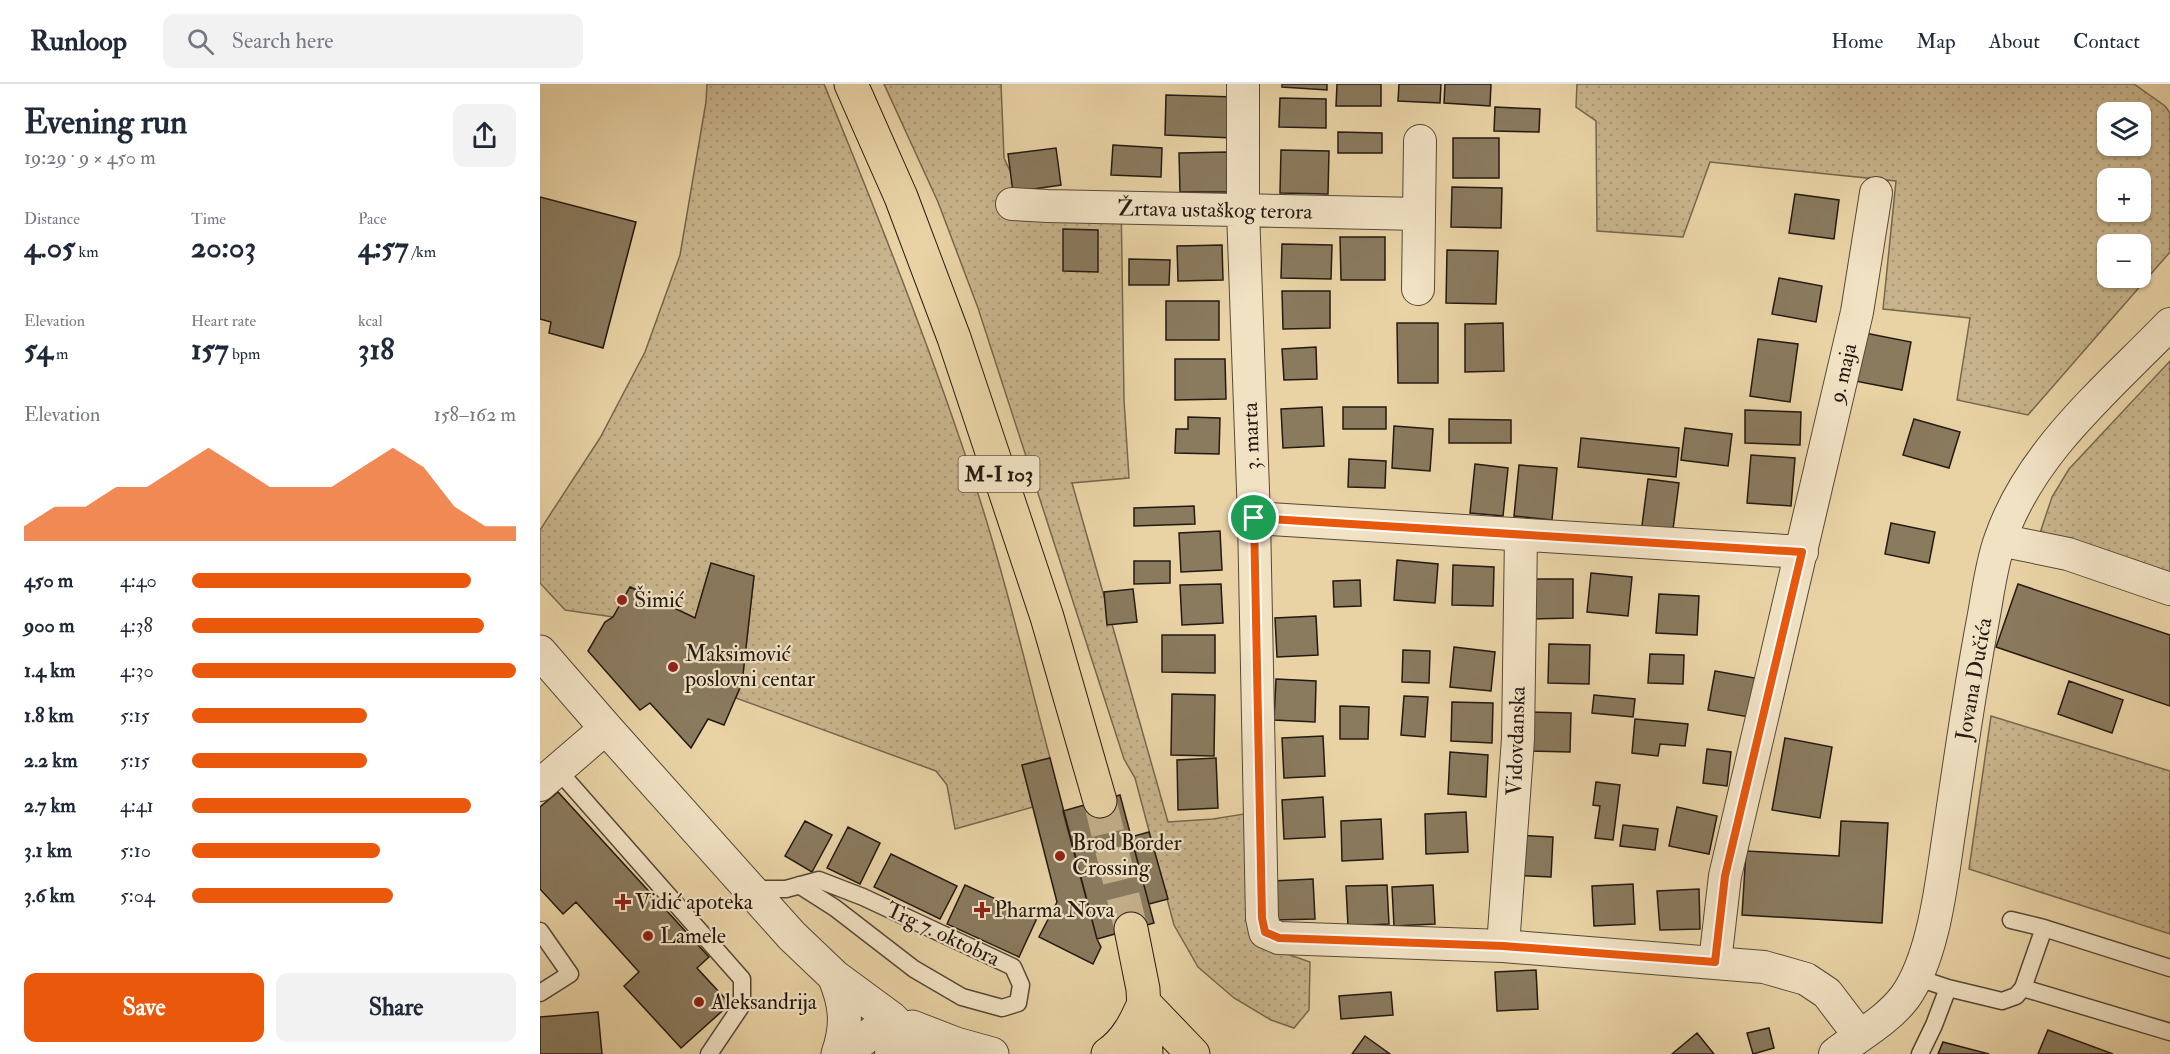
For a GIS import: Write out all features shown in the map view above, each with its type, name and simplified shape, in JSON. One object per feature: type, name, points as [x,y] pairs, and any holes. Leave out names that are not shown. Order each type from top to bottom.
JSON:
[{"type":"main road","name":"M-I 103","points":[[851,84],[900,197],[954,338],[1047,617],[1100,801]]},
{"type":"main road","points":[[1131,929],[1144,1003],[1146,1054]]},
{"type":"main road","points":[[1108,1054],[1125,1039],[1144,1003]]},
{"type":"main road","points":[[1144,1003],[1193,1054]]},
{"type":"street","name":"3. marta","points":[[1243,84],[1243,211],[1254,518],[1262,918],[1265,932],[1279,938],[1503,946]]},
{"type":"street","points":[[1418,290],[1420,141]]},
{"type":"street","name":"9. maja","points":[[1715,962],[1725,876],[1857,312],[1876,193]]},
{"type":"street","name":"Žrtava ustaškog terora","points":[[1012,204],[1047,207],[1419,214]]},
{"type":"street","name":"Jovana Dučića","points":[[1847,1045],[1890,1014],[1906,996],[1928,947],[1941,890],[1976,656],[2000,540],[2016,502],[2049,452],[2170,324]]},
{"type":"street","points":[[1254,518],[1802,552]]},
{"type":"street","name":"Vidovdanska","points":[[1503,946],[1518,740],[1521,535]]},
{"type":"street","points":[[2000,540],[2068,554],[2170,590]]},
{"type":"street","points":[[540,652],[792,936],[834,976],[891,1018],[908,1035],[934,1054]]},
{"type":"street","points":[[549,777],[606,728]]},
{"type":"street","points":[[1503,946],[1764,967],[1806,979],[1827,993],[1847,1045]]},
{"type":"street","points":[[834,976],[841,993],[846,1024],[838,1054]]},
{"type":"street","points":[[838,1054],[891,1018]]},
{"type":"street","points":[[891,1018],[897,1038],[891,1054]]},
{"type":"street","points":[[891,1018],[956,1044],[992,1054]]},
{"type":"lane","points":[[549,777],[742,979],[742,1005],[709,1054]]},
{"type":"lane","name":"Trg 7. oktobra","points":[[749,889],[786,889],[799,885],[819,880],[863,897],[1013,967],[1021,985],[1018,1003],[1002,1008],[962,997],[914,969],[835,908],[799,885]]},
{"type":"lane","points":[[2011,920],[2170,968]]},
{"type":"lane","points":[[1915,977],[1948,988],[2002,1000],[2016,996],[2023,988],[2043,928]]},
{"type":"lane","points":[[540,931],[570,974],[540,993]]},
{"type":"lane","points":[[1920,1054],[1948,988]]},
{"type":"lane","points":[[2023,988],[2170,1032]]},
{"type":"shaded area","points":[[707,84],[824,84],[926,343],[963,447],[999,564],[1050,758],[1022,765],[1033,807],[955,829],[947,785],[936,771],[736,698],[742,683],[754,576],[711,564],[695,618],[631,587],[613,617],[565,610],[540,583],[540,530],[600,438],[645,352],[680,255],[706,102]]},
{"type":"shaded area","points":[[884,84],[1001,84],[1004,158],[1021,194],[1121,195],[1124,400],[1129,478],[1072,483],[1168,822],[1213,819],[1250,813],[1267,947],[1310,962],[1309,1010],[1294,1028],[1271,1020],[1234,998],[1198,967],[1174,925],[1135,778],[1124,759],[978,308],[938,202]]},
{"type":"shaded area","points":[[1577,84],[2134,84],[2165,106],[2170,113],[2170,252],[2151,274],[2151,234],[2097,234],[2097,288],[2139,288],[2028,415],[1957,400],[1970,318],[1883,309],[1896,181],[1710,162],[1683,237],[1597,231],[1596,121],[1576,107]]},
{"type":"shaded area","points":[[2170,361],[2170,578],[2039,536],[2052,497],[2069,469]]},
{"type":"shaded area","points":[[1991,716],[2170,771],[2170,934],[1969,869]]},
{"type":"building","points":[[1282,84],[1327,84],[1327,90],[1282,87]]},
{"type":"building","points":[[1337,84],[1381,84],[1381,106],[1336,106]]},
{"type":"building","points":[[1399,84],[1441,84],[1440,103],[1398,101]]},
{"type":"building","points":[[1445,84],[1491,84],[1490,106],[1444,103]]},
{"type":"building","points":[[1166,95],[1235,97],[1233,138],[1165,135]]},
{"type":"building","points":[[1280,98],[1326,99],[1326,128],[1279,127]]},
{"type":"building","points":[[1495,107],[1540,109],[1539,132],[1494,131]]},
{"type":"building","points":[[1338,132],[1382,133],[1382,153],[1338,153]]},
{"type":"building","points":[[1453,138],[1499,138],[1499,178],[1453,178]]},
{"type":"building","points":[[1113,145],[1162,148],[1161,177],[1111,175]]},
{"type":"building","points":[[1056,148],[1061,185],[1013,192],[1008,154]]},
{"type":"building","points":[[1281,150],[1329,151],[1328,194],[1280,193]]},
{"type":"building","points":[[1228,152],[1229,192],[1180,192],[1179,153]]},
{"type":"building","points":[[1452,187],[1502,188],[1501,228],[1451,227]]},
{"type":"building","points":[[1795,194],[1839,200],[1834,239],[1789,233]]},
{"type":"building","points":[[540,197],[636,222],[603,348],[549,333],[551,322],[540,319]]},
{"type":"building","points":[[1063,229],[1098,230],[1098,272],[1063,271]]},
{"type":"building","points":[[1340,237],[1385,237],[1385,280],[1341,280]]},
{"type":"building","points":[[1282,244],[1332,245],[1331,279],[1281,278]]},
{"type":"building","points":[[1222,245],[1223,280],[1178,281],[1177,246]]},
{"type":"building","points":[[1447,250],[1498,251],[1496,304],[1446,303]]},
{"type":"building","points":[[1129,259],[1170,260],[1169,285],[1129,285]]},
{"type":"building","points":[[1779,278],[1822,286],[1816,322],[1772,314]]},
{"type":"building","points":[[1282,291],[1330,291],[1330,328],[1283,329]]},
{"type":"building","points":[[1166,301],[1219,301],[1219,340],[1166,340]]},
{"type":"building","points":[[1397,323],[1438,323],[1438,383],[1398,383]]},
{"type":"building","points":[[1503,323],[1504,371],[1465,372],[1465,324]]},
{"type":"building","points":[[1865,333],[1911,342],[1902,390],[1855,381]]},
{"type":"building","points":[[1758,339],[1798,344],[1790,402],[1750,396]]},
{"type":"building","points":[[1316,347],[1317,379],[1284,380],[1282,349]]},
{"type":"building","points":[[1175,359],[1225,359],[1226,399],[1175,400]]},
{"type":"building","points":[[1322,407],[1324,446],[1283,448],[1281,409]]},
{"type":"building","points":[[1343,407],[1386,407],[1386,429],[1343,429]]},
{"type":"building","points":[[1745,410],[1801,412],[1800,445],[1745,443]]},
{"type":"building","points":[[1188,417],[1220,418],[1219,454],[1175,453],[1176,429],[1188,429]]},
{"type":"building","points":[[1449,419],[1511,420],[1511,443],[1449,443]]},
{"type":"building","points":[[1914,419],[1960,432],[1949,468],[1903,455]]},
{"type":"building","points":[[1394,426],[1433,429],[1430,471],[1392,468]]},
{"type":"building","points":[[1685,428],[1732,434],[1728,466],[1681,460]]},
{"type":"building","points":[[1581,438],[1679,448],[1676,477],[1578,467]]},
{"type":"building","points":[[1751,455],[1795,458],[1791,506],[1747,503]]},
{"type":"building","points":[[1349,459],[1386,461],[1385,488],[1348,487]]},
{"type":"building","points":[[1475,464],[1508,468],[1503,516],[1470,513]]},
{"type":"building","points":[[1519,465],[1557,468],[1552,520],[1514,516]]},
{"type":"building","points":[[1648,479],[1679,483],[1672,537],[1641,533]]},
{"type":"building","points":[[1194,506],[1195,524],[1134,526],[1134,508]]},
{"type":"building","points":[[1891,523],[1935,532],[1929,563],[1885,554]]},
{"type":"building","points":[[1220,531],[1222,570],[1181,572],[1179,533]]},
{"type":"building","points":[[1397,560],[1438,564],[1435,603],[1394,600]]},
{"type":"building","points":[[1134,561],[1170,561],[1170,583],[1134,584]]},
{"type":"building","name":"Maksimović poslovni centar","points":[[711,563],[754,576],[742,683],[724,725],[708,719],[691,748],[650,703],[640,710],[588,651],[605,622],[613,617],[630,587],[695,618]]},
{"type":"building","points":[[1453,565],[1494,567],[1493,606],[1452,605]]},
{"type":"building","points":[[1591,573],[1632,577],[1628,616],[1587,612]]},
{"type":"building","points":[[1532,579],[1573,579],[1573,618],[1532,619]]},
{"type":"building","points":[[1360,580],[1361,606],[1334,607],[1333,581]]},
{"type":"building","points":[[1221,584],[1223,623],[1182,625],[1180,585]]},
{"type":"building","points":[[2018,584],[2170,635],[2170,706],[1996,647]]},
{"type":"building","points":[[1133,589],[1137,622],[1107,625],[1104,592]]},
{"type":"building","points":[[1659,594],[1699,596],[1697,635],[1656,633]]},
{"type":"building","points":[[1316,616],[1318,655],[1277,657],[1275,618]]},
{"type":"building","points":[[1162,635],[1215,635],[1215,673],[1162,672]]},
{"type":"building","points":[[1549,644],[1590,645],[1589,684],[1548,683]]},
{"type":"building","points":[[1454,647],[1495,652],[1491,691],[1450,687]]},
{"type":"building","points":[[1403,650],[1430,651],[1429,683],[1402,682]]},
{"type":"building","points":[[1650,654],[1684,655],[1683,684],[1648,683]]},
{"type":"building","points":[[1715,671],[1755,678],[1749,717],[1708,710]]},
{"type":"building","points":[[1276,679],[1316,681],[1315,722],[1274,720]]},
{"type":"building","points":[[2069,681],[2123,700],[2112,733],[2058,714]]},
{"type":"building","points":[[1172,694],[1215,695],[1214,756],[1171,755]]},
{"type":"building","points":[[1594,695],[1635,699],[1633,717],[1592,713]]},
{"type":"building","points":[[1404,696],[1428,697],[1425,737],[1401,735]]},
{"type":"building","points":[[1452,702],[1493,703],[1492,743],[1451,741]]},
{"type":"building","points":[[1340,706],[1369,707],[1368,739],[1340,739]]},
{"type":"building","points":[[1530,712],[1571,713],[1570,752],[1529,751]]},
{"type":"building","points":[[1635,719],[1688,724],[1685,746],[1660,744],[1658,756],[1632,753]]},
{"type":"building","points":[[1323,736],[1325,776],[1284,778],[1282,738]]},
{"type":"building","points":[[1785,738],[1832,747],[1820,818],[1772,810]]},
{"type":"building","points":[[1707,749],[1731,752],[1727,786],[1703,783]]},
{"type":"building","points":[[1450,752],[1488,755],[1486,797],[1448,794]]},
{"type":"building","name":"Brod Border Crossing","points":[[1050,758],[1101,947],[1093,964],[1039,937],[1057,902],[1022,765]]},
{"type":"building","points":[[1216,758],[1218,808],[1178,810],[1177,760]]},
{"type":"building","points":[[1596,782],[1620,785],[1613,840],[1595,838],[1600,806],[1593,805]]},
{"type":"building","name":"Lamele","points":[[558,792],[709,957],[697,968],[730,1004],[681,1048],[624,986],[639,972],[576,902],[563,914],[540,889],[540,807]]},
{"type":"building","points":[[1120,795],[1154,923],[1097,939],[1063,811]]},
{"type":"building","points":[[1323,797],[1325,837],[1284,839],[1282,800]]},
{"type":"building","points":[[1677,807],[1717,816],[1709,854],[1669,846]]},
{"type":"building","points":[[1466,812],[1468,852],[1426,854],[1425,814]]},
{"type":"building","points":[[1381,819],[1383,859],[1342,861],[1341,821]]},
{"type":"building","points":[[805,821],[832,835],[812,872],[785,856]]},
{"type":"building","points":[[1841,821],[1888,823],[1882,923],[1742,915],[1746,851],[1839,856]]},
{"type":"building","points":[[1623,825],[1658,829],[1655,850],[1620,846]]},
{"type":"building","points":[[848,827],[880,843],[860,884],[827,868]]},
{"type":"building","points":[[1149,832],[1168,899],[1149,904],[1131,837]]},
{"type":"building","points":[[1512,835],[1553,837],[1551,877],[1510,875]]},
{"type":"building","points":[[891,854],[957,886],[940,919],[874,887]]},
{"type":"building","points":[[1313,879],[1315,919],[1274,920],[1272,881]]},
{"type":"building","points":[[1633,884],[1635,924],[1594,926],[1592,886]]},
{"type":"building","points":[[965,885],[1037,918],[1019,957],[947,924]]},
{"type":"building","points":[[1387,885],[1389,924],[1348,926],[1346,886]]},
{"type":"building","points":[[1433,885],[1435,924],[1394,926],[1392,887]]},
{"type":"building","points":[[1699,889],[1700,929],[1660,930],[1657,891]]},
{"type":"building","points":[[1536,970],[1538,1009],[1497,1011],[1495,972]]},
{"type":"building","points":[[1391,992],[1393,1015],[1341,1019],[1339,996]]},
{"type":"building","points":[[598,1012],[602,1054],[540,1054],[540,1017]]},
{"type":"building","points":[[1769,1028],[1774,1048],[1753,1054],[1747,1033]]},
{"type":"building","points":[[2048,1030],[2113,1054],[2038,1054]]},
{"type":"building","points":[[1697,1033],[1714,1054],[1672,1054]]},
{"type":"building","points":[[1365,1036],[1390,1054],[1352,1054]]},
{"type":"building","points":[[1943,1042],[1989,1054],[1938,1054]]},
{"type":"tunnel","points":[[1100,801],[1131,929]]},
{"type":"place","name":"Šimić","points":[[622,600]]},
{"type":"place","name":"Maksimović poslovni centar","points":[[673,667]]},
{"type":"place","name":"Brod Border Crossing","points":[[1060,856]]},
{"type":"place","name":"Vidić apoteka","points":[[623,902]]},
{"type":"place","name":"Pharma Nova","points":[[982,910]]},
{"type":"place","name":"Lamele","points":[[648,936]]},
{"type":"place","name":"Aleksandrija","points":[[699,1002]]},
{"type":"route","points":[[1254,518],[1802,552],[1725,876],[1715,962],[1503,946],[1279,938],[1265,932],[1262,918],[1258,787],[1254,518]]}]
